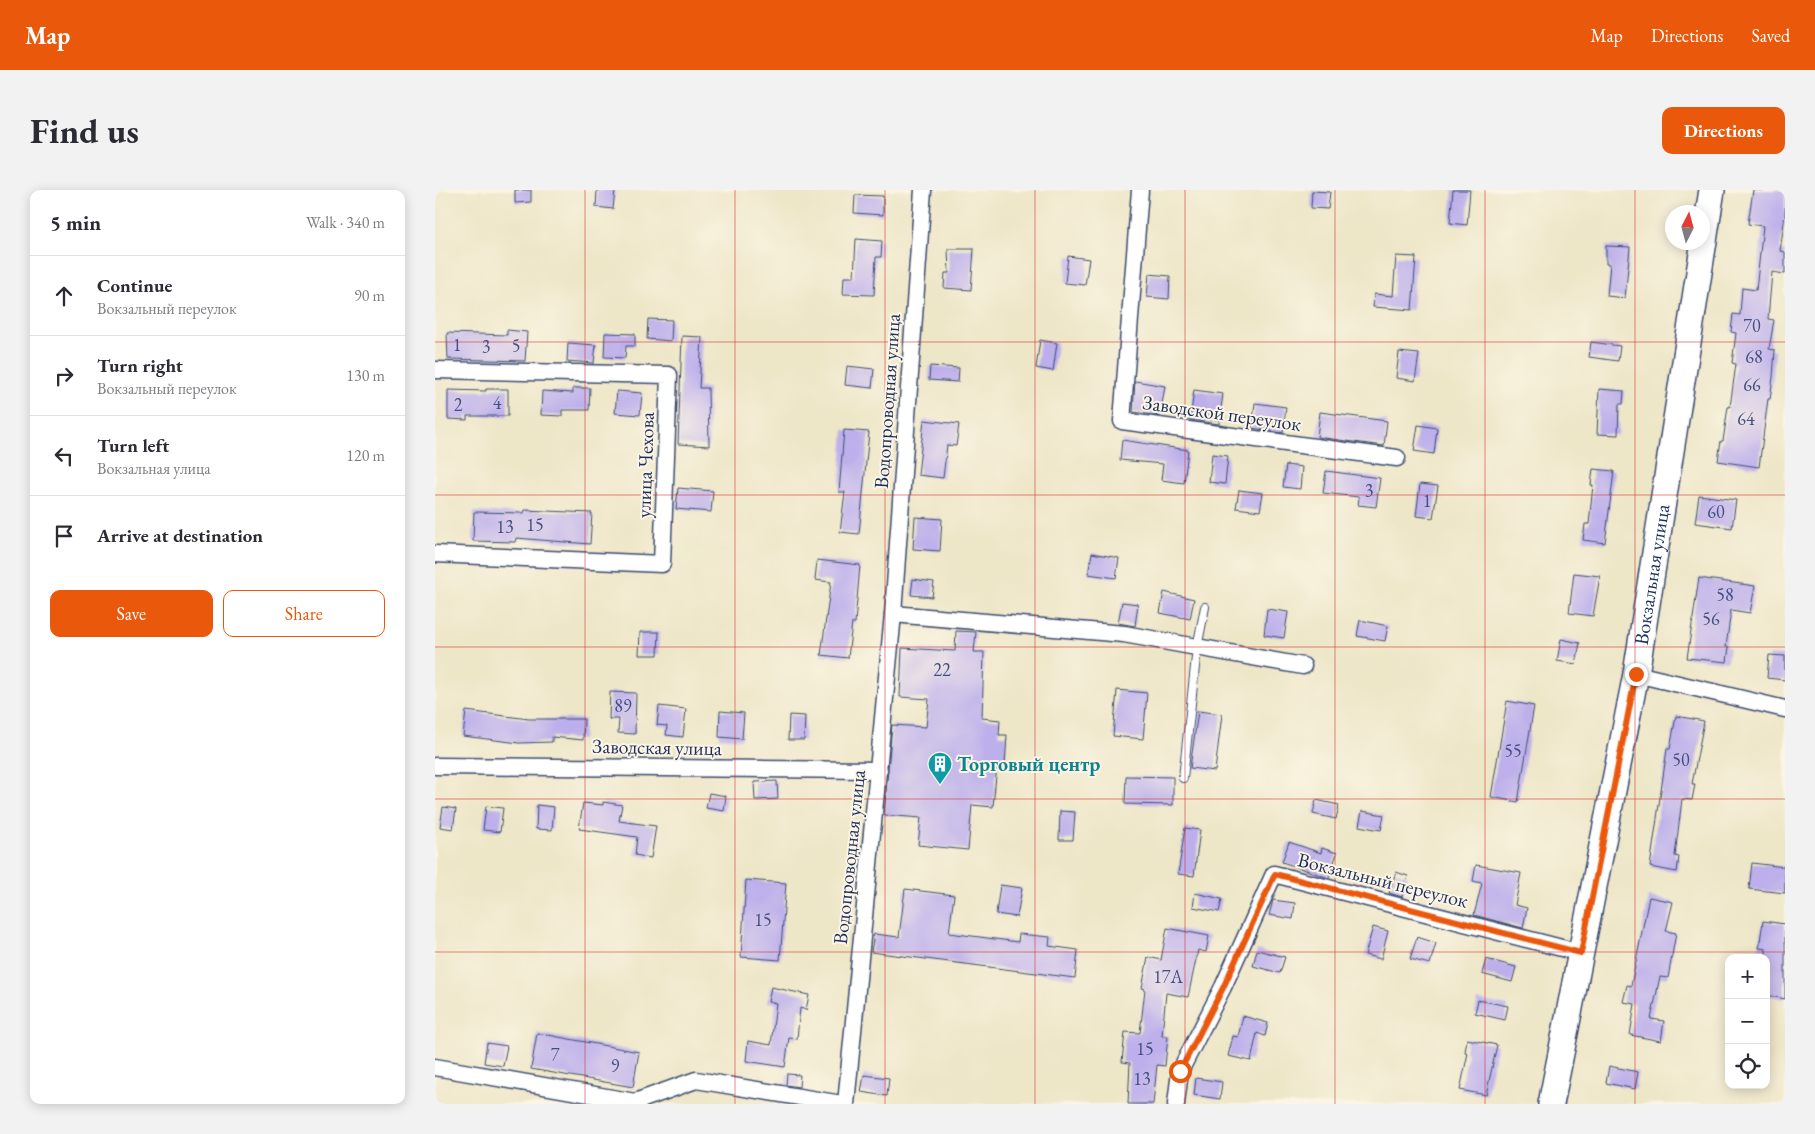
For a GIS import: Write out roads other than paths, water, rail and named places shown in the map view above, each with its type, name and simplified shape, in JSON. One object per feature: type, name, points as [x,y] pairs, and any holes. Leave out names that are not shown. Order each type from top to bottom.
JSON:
[{"type":"main road","name":"Вокзальная улица","points":[[1551,1104],[1636,674],[1712,190]]},
{"type":"street","name":"Водопроводная улица","points":[[846,1104],[893,614],[923,190]]},
{"type":"street","name":"Заводской переулок","points":[[1139,190],[1122,421],[1397,458]]},
{"type":"street","name":"улица Чехова","points":[[435,370],[669,375],[662,564],[435,554]]},
{"type":"street","points":[[893,614],[1124,634],[1303,666]]},
{"type":"street","points":[[1636,674],[1785,709]]},
{"type":"street","name":"Заводская улица","points":[[435,766],[879,770]]},
{"type":"street","name":"Вокзальный переулок","points":[[1176,1104],[1180,1071],[1223,988],[1275,874],[1581,953]]},
{"type":"street","points":[[435,1067],[635,1102],[696,1080],[842,1104]]},
{"type":"lane","points":[[1183,778],[1197,648],[1205,607]]},
{"type":"place","name":"Торговый центр","points":[[940,785]]}]
